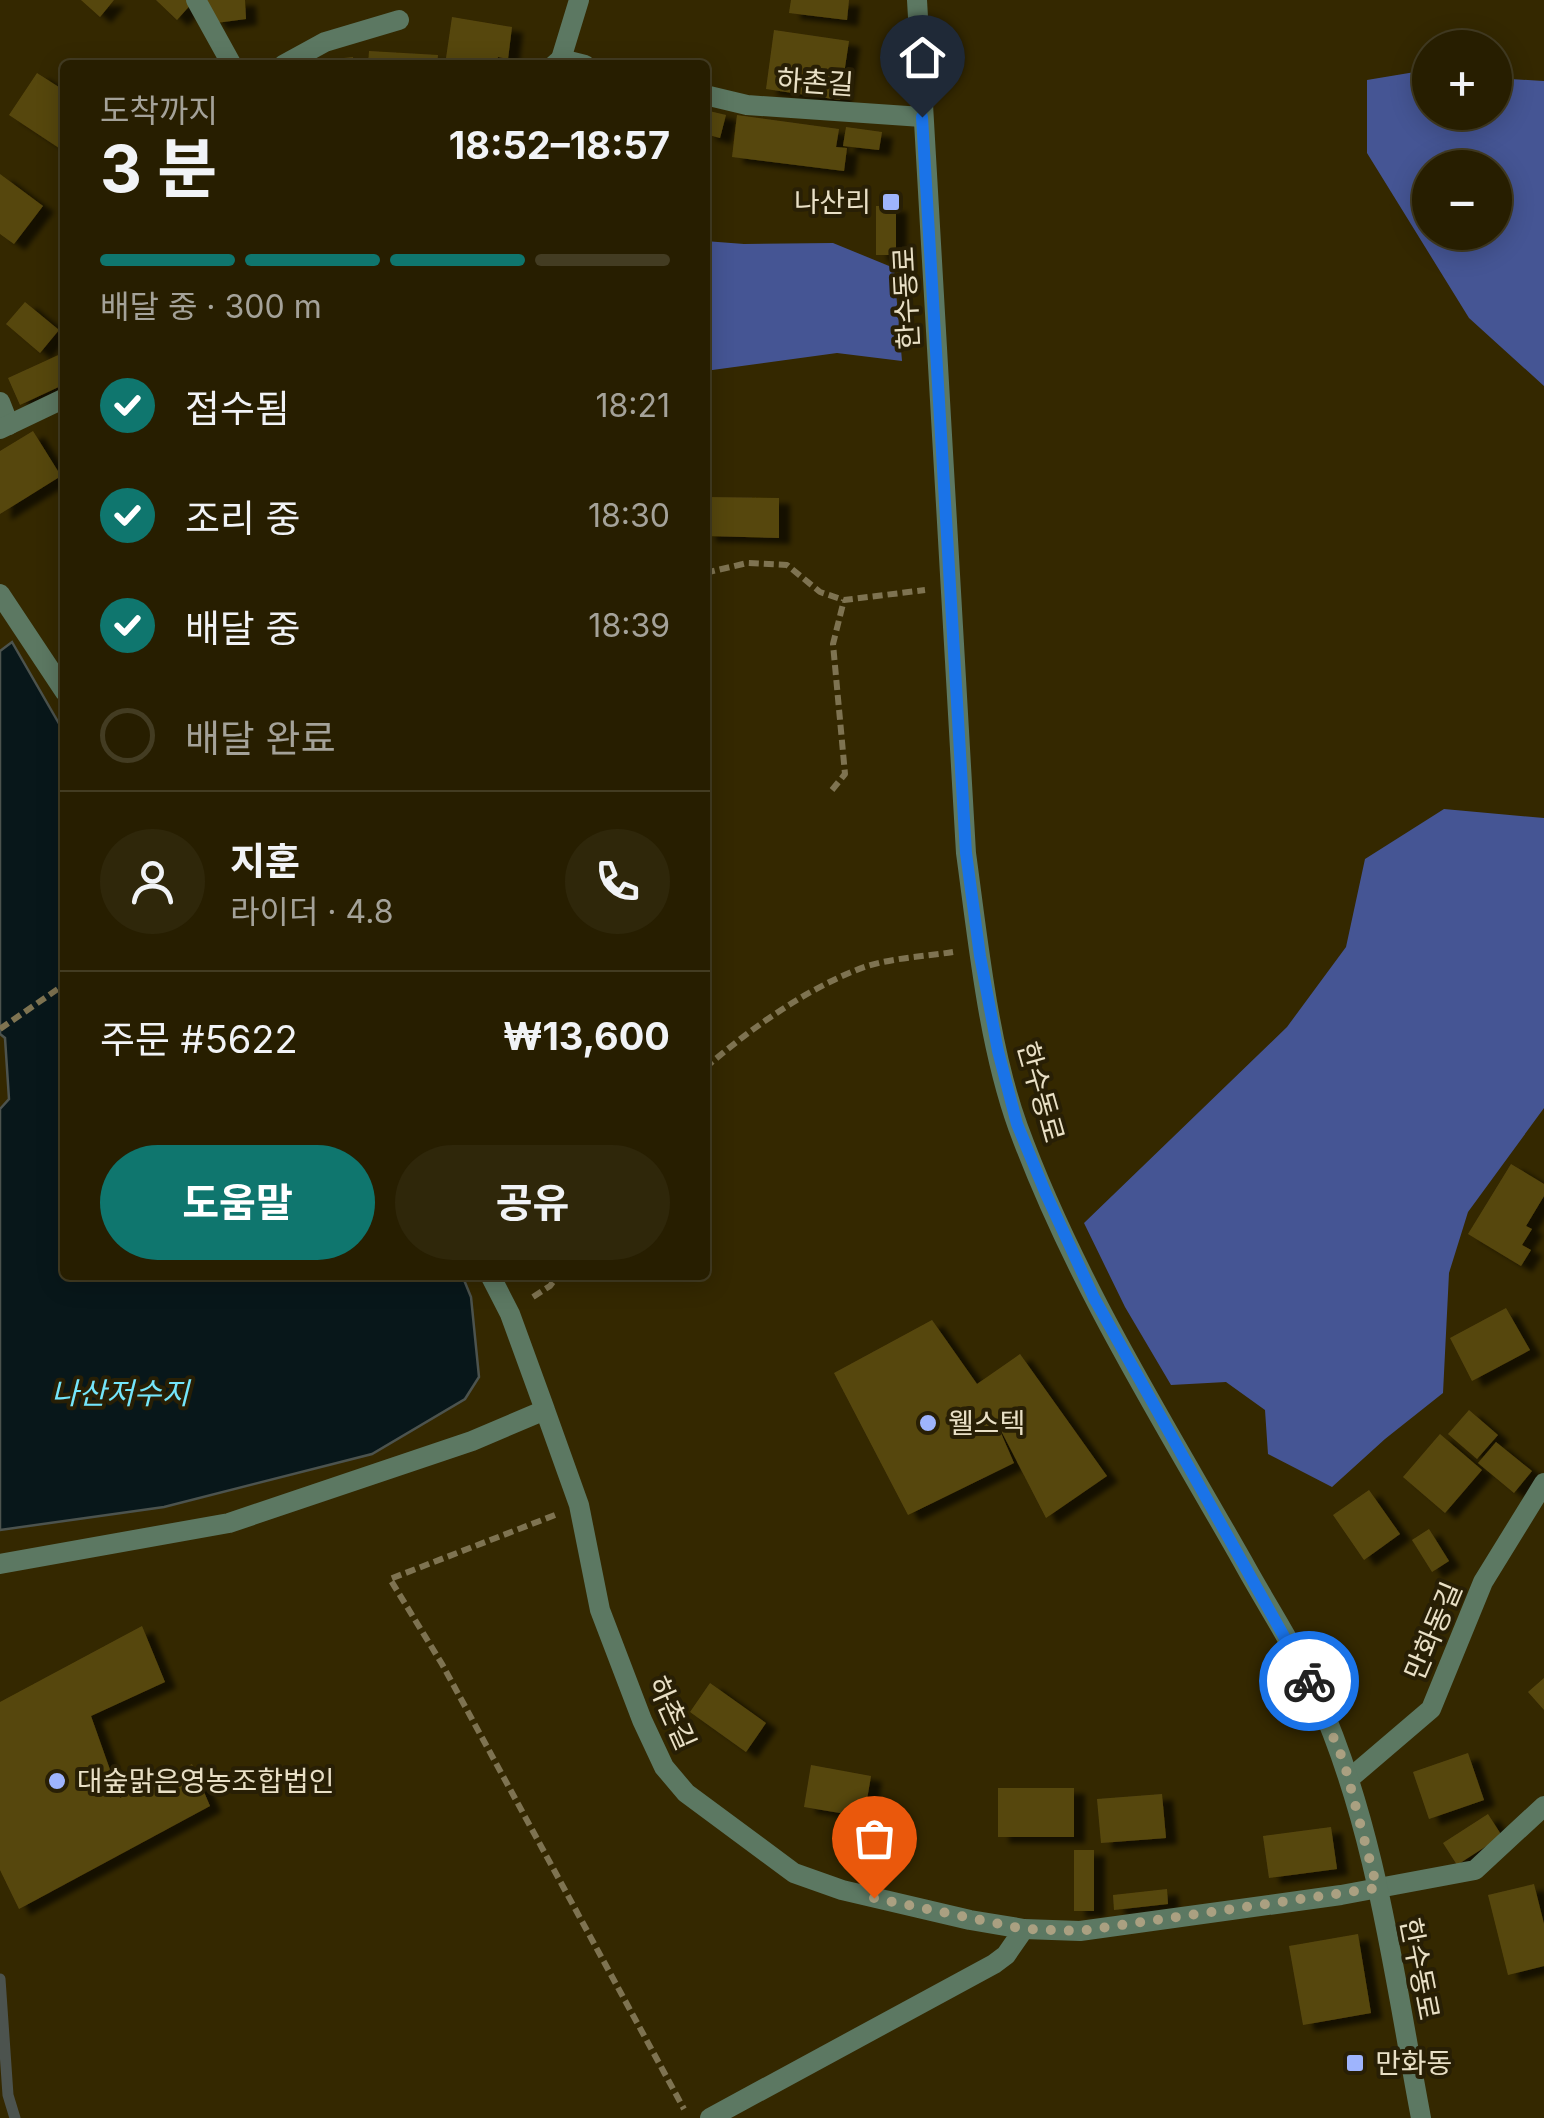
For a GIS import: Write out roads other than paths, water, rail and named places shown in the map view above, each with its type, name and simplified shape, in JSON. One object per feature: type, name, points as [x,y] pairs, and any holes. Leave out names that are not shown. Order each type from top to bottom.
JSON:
[{"type":"street","points":[[196,0],[229,60]]},
{"type":"street","points":[[559,60],[579,0]]},
{"type":"street","name":"한수동로","points":[[917,0],[966,853],[998,1051],[1017,1124],[1094,1298],[1315,1691],[1349,1779],[1377,1888],[1421,2118]]},
{"type":"street","points":[[292,60],[325,42],[399,20]]},
{"type":"street","name":"하촌길","points":[[710,95],[747,105],[922,117]]},
{"type":"street","points":[[0,402],[4,427],[60,400]]},
{"type":"street","points":[[0,594],[60,684]]},
{"type":"street","name":"하촌길","points":[[493,1280],[510,1314],[579,1506],[600,1610],[664,1767],[686,1792],[794,1873],[842,1890],[1024,1929],[1080,1931],[1475,1870],[1544,1806]]},
{"type":"street","points":[[0,1564],[229,1523],[472,1441],[544,1410]]},
{"type":"street","name":"만화동길","points":[[1349,1779],[1431,1709],[1483,1582],[1544,1483]]},
{"type":"street","points":[[710,2118],[994,1964],[1006,1956],[1024,1929]]},
{"type":"water","name":"나산저수지","points":[[12,642],[60,725],[60,1280],[464,1280],[471,1297],[479,1377],[465,1399],[372,1454],[164,1507],[0,1530],[0,1109],[9,1099],[5,1038],[0,1034],[0,651]]},
{"type":"waterway","points":[[0,1979],[8,2095],[15,2118]]},
{"type":"place","name":"나산리","points":[[891,202]]},
{"type":"place","name":"웰스텍","points":[[928,1423]]},
{"type":"place","name":"대숲맑은영농조합법인","points":[[57,1781]]},
{"type":"place","name":"만화동","points":[[1355,2063]]}]
